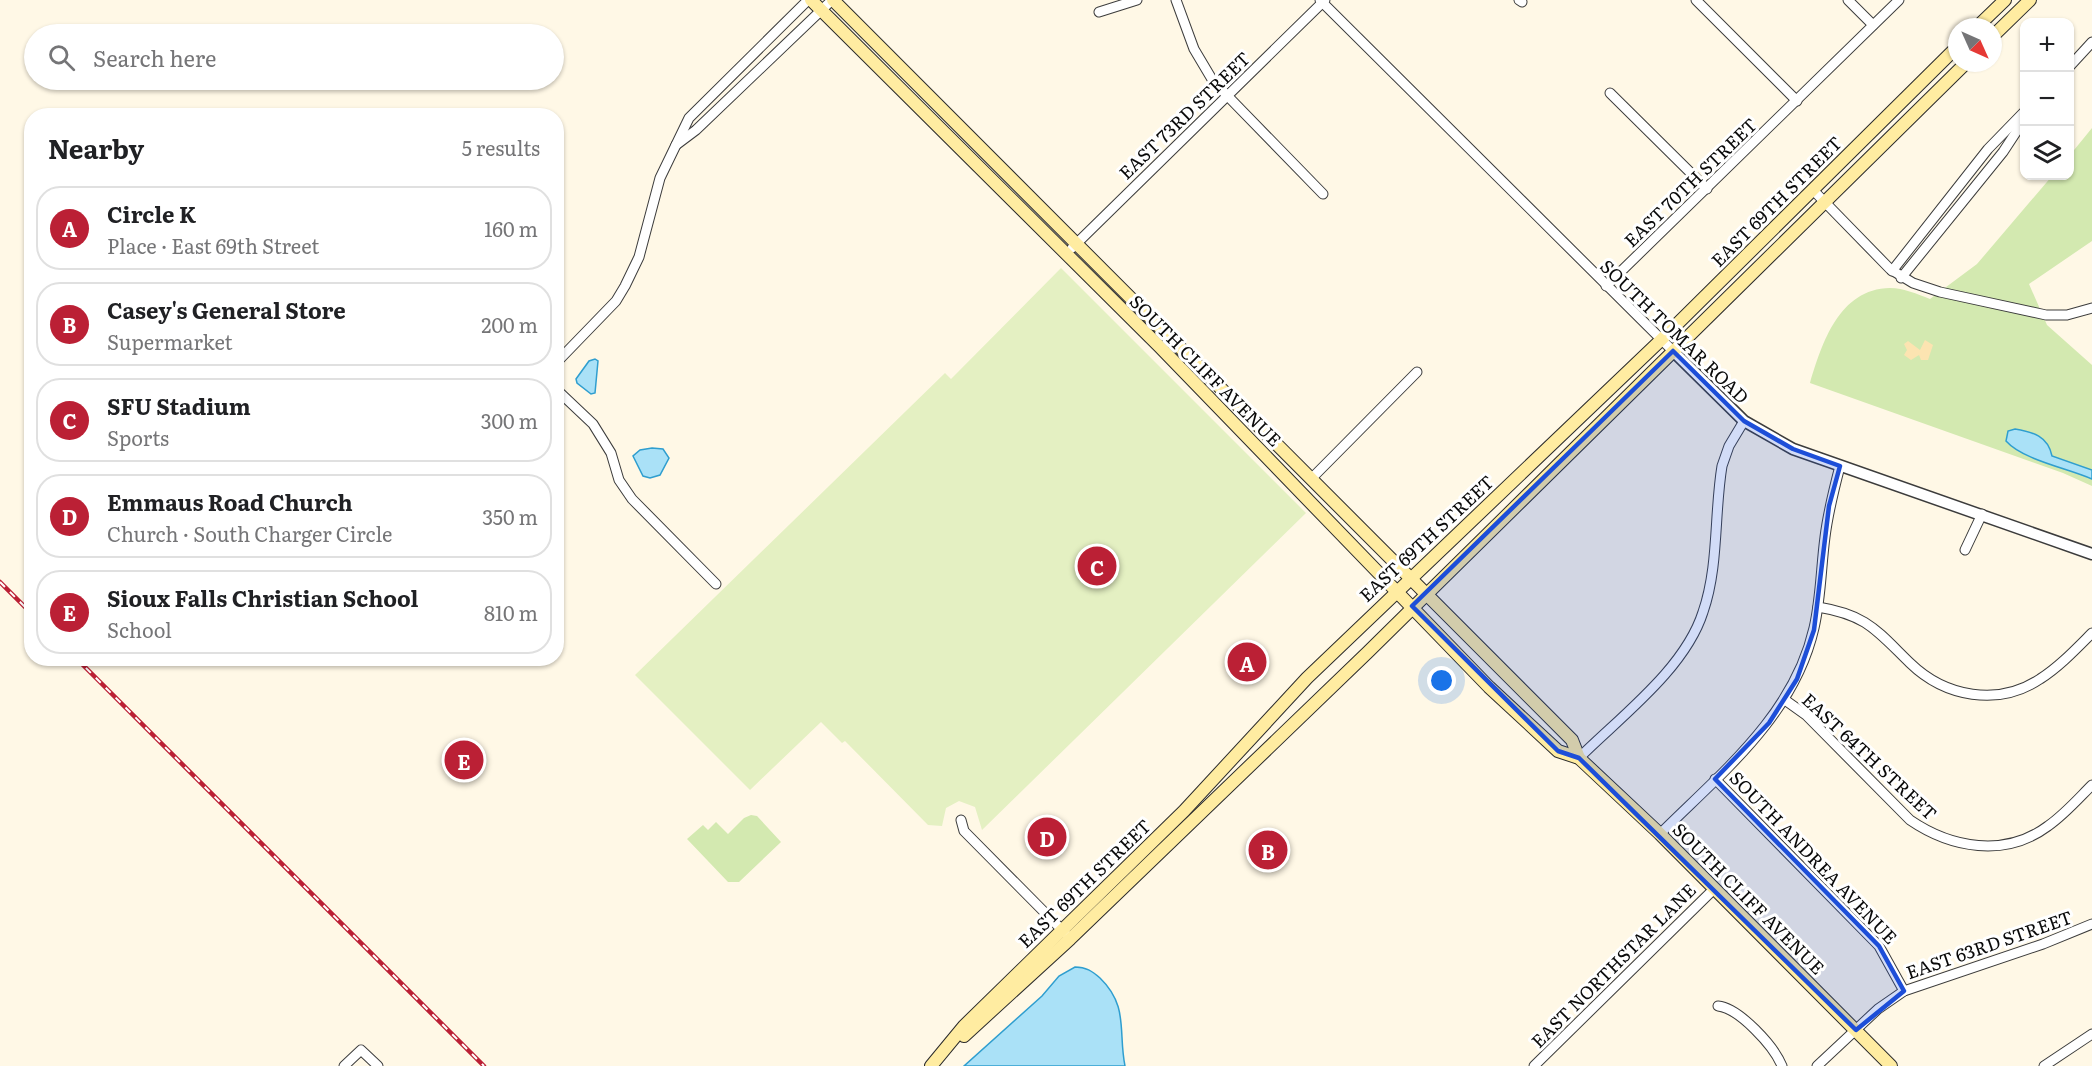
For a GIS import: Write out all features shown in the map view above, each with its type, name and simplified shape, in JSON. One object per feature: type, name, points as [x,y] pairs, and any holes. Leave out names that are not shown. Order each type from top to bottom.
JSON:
[{"type":"main road","name":"SOUTH CLIFF AVENUE","points":[[809,0],[1160,347],[1473,670],[1558,751],[1579,758],[1660,834],[1892,1066]]},
{"type":"main road","name":"SOUTH CLIFF AVENUE","points":[[833,0],[1572,740],[1579,758]]},
{"type":"main road","points":[[1986,18],[2005,0]]},
{"type":"main road","points":[[2002,27],[2030,0]]},
{"type":"main road","name":"EAST 69TH STREET","points":[[1066,934],[1184,811],[1278,708],[1662,339],[1948,56]]},
{"type":"main road","name":"EAST 69TH STREET","points":[[932,1066],[964,1026],[1066,934],[1426,594],[1957,72]]},
{"type":"street","points":[[564,355],[616,301],[625,286],[639,257],[660,178],[683,127],[696,110],[809,0]]},
{"type":"street","points":[[676,145],[696,130],[833,0]]},
{"type":"street","points":[[1099,12],[1137,0]]},
{"type":"street","points":[[1176,0],[1198,57],[1213,81],[1323,194]]},
{"type":"street","points":[[1696,0],[1797,100]]},
{"type":"street","points":[[1848,0],[1873,25]]},
{"type":"street","name":"EAST 70TH STREET","points":[[1606,286],[1899,0]]},
{"type":"street","name":"EAST 73RD STREET","points":[[1065,254],[1323,1]]},
{"type":"street","name":"SOUTH TOMAR ROAD","points":[[1323,1],[1606,286],[1744,421],[1793,449],[2092,554]]},
{"type":"street","points":[[2074,62],[2092,42]]},
{"type":"street","points":[[1610,93],[1707,189]]},
{"type":"street","points":[[1892,271],[1988,149],[2020,116]]},
{"type":"street","points":[[1901,278],[2021,126]]},
{"type":"street","points":[[1813,190],[1901,278],[1940,292],[2046,315],[2067,315],[2092,308]]},
{"type":"street","points":[[1311,479],[1417,372]]},
{"type":"street","points":[[564,397],[592,424],[611,453],[619,480],[632,499],[716,584]]},
{"type":"street","points":[[1579,758],[1674,664],[1695,631],[1707,596],[1722,466],[1729,447],[1744,421]]},
{"type":"street","points":[[1660,834],[1751,743],[1785,700],[1805,657],[1818,607],[1829,506],[1840,466]]},
{"type":"street","points":[[1965,550],[1982,514]]},
{"type":"street","points":[[1818,607],[1857,616],[1872,625],[1928,679],[1944,687],[1980,697],[2016,692],[2041,679],[2092,633]]},
{"type":"street","name":"EAST 64TH STREET","points":[[1785,700],[1806,715],[1910,820],[1930,833],[1950,840],[1975,846],[2001,846],[2028,838],[2048,826],[2092,785]]},
{"type":"street","name":"SOUTH ANDREA AVENUE","points":[[1715,779],[1879,946],[1904,991]]},
{"type":"street","points":[[961,820],[964,831],[1066,934]]},
{"type":"street","name":"EAST NORTHSTAR LANE","points":[[1534,1066],[1715,888]]},
{"type":"street","name":"EAST 63RD STREET","points":[[1816,1066],[1878,1009],[1904,991],[2043,944],[2092,924]]},
{"type":"street","points":[[1718,1006],[1728,1007],[1736,1012],[1768,1044],[1782,1066]]},
{"type":"street","points":[[2044,1066],[2092,1034]]},
{"type":"street","points":[[344,1066],[361,1050],[378,1066]]},
{"type":"highlighted area","points":[[1673,351],[1744,421],[1793,449],[1840,466],[1829,506],[1814,630],[1797,679],[1769,723],[1715,779],[1879,946],[1904,991],[1856,1030],[1579,758],[1558,751],[1412,606]]},
{"type":"green space","points":[[2092,128],[2092,241],[2029,284],[2047,325],[2092,365],[2092,486],[2063,473],[1810,383],[1827,336],[1845,308],[1872,291],[1890,288],[1905,290],[1930,299],[1977,264],[2049,180],[2074,180],[2074,150]]},
{"type":"green space","points":[[1061,268],[1306,513],[982,830],[975,807],[959,801],[946,808],[942,826],[928,825],[845,741],[842,743],[821,722],[750,790],[635,675],[945,373],[951,379]]},
{"type":"green space","points":[[751,815],[757,816],[781,842],[739,882],[728,882],[687,839],[703,825],[708,830],[716,822],[728,834],[744,818]]},
{"type":"sand","points":[[1925,340],[1933,345],[1928,360],[1921,360],[1919,355],[1911,360],[1904,355],[1907,350],[1904,344],[1908,341],[1920,350]]},
{"type":"water","points":[[595,359],[598,361],[595,393],[591,394],[577,383],[576,379],[589,361]]},
{"type":"water","points":[[2015,429],[2039,436],[2047,444],[2052,456],[2092,470],[2092,479],[2034,458],[2014,448],[2006,441],[2008,431]]},
{"type":"water","points":[[663,449],[669,458],[660,475],[650,478],[643,476],[633,456],[640,450]]},
{"type":"water","points":[[1075,967],[1091,971],[1109,988],[1115,999],[1121,1020],[1125,1066],[964,1066],[1042,996],[1059,976]]},
{"type":"railway","points":[[0,582],[24,606]]},
{"type":"railway","points":[[84,666],[484,1066]]},
{"type":"place","name":"SFU Stadium","points":[[1097,566]]},
{"type":"place","name":"Circle K","points":[[1247,662]]},
{"type":"place","name":"Sioux Falls Christian School","points":[[464,760]]},
{"type":"place","name":"Emmaus Road Church","points":[[1047,837]]},
{"type":"place","name":"Casey's General Store","points":[[1268,850]]}]
